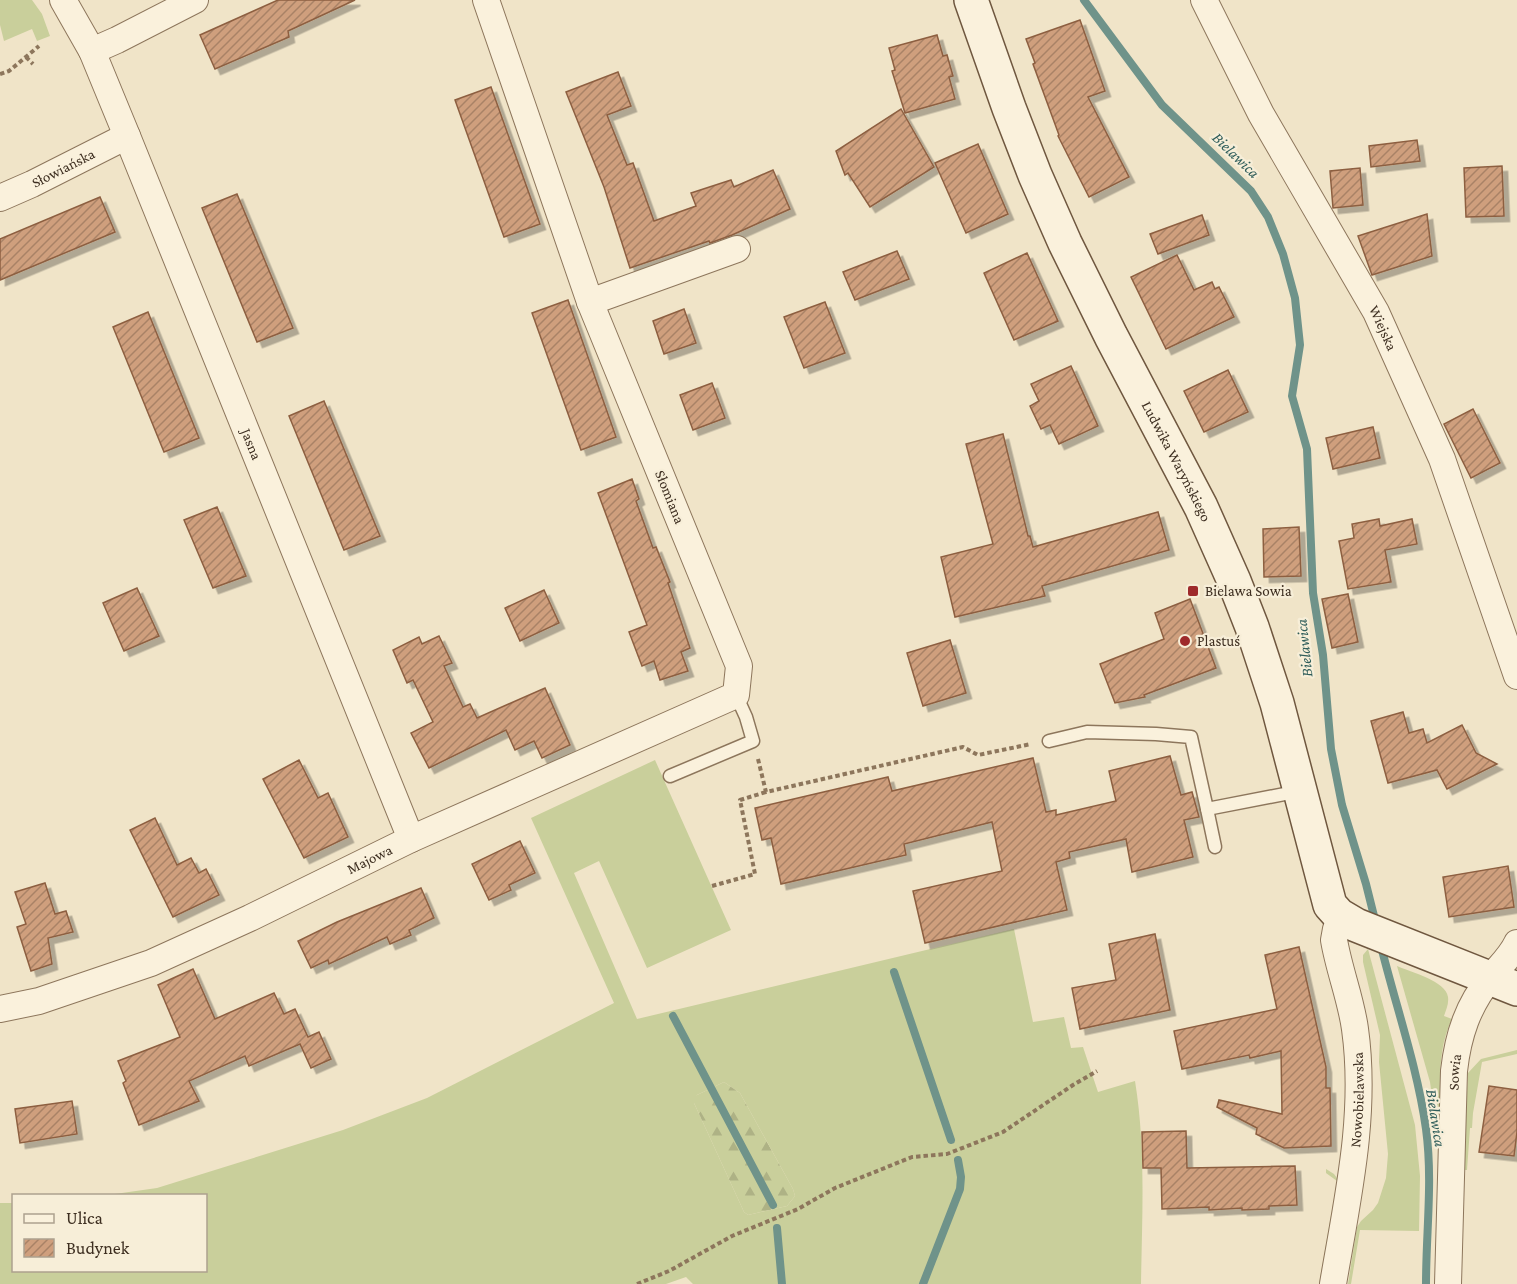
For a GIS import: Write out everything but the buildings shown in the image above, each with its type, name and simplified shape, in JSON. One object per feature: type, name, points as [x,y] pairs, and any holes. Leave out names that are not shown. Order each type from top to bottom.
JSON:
[{"type":"main road","name":"Ludwika Waryńskiego","points":[[971,0],[1016,126],[1065,243],[1103,321],[1196,498],[1234,581],[1267,672],[1301,791],[1328,899],[1332,908],[1349,921]]},
{"type":"main road","points":[[1349,921],[1504,983]]},
{"type":"street","name":"Jasna","points":[[63,0],[92,51],[128,136],[411,839]]},
{"type":"street","points":[[92,51],[195,0]]},
{"type":"street","name":"Słomiana","points":[[486,0],[590,302],[740,666],[736,695]]},
{"type":"street","name":"Wiejska","points":[[1204,0],[1261,114],[1380,321],[1442,459],[1517,676]]},
{"type":"street","name":"Słowiańska","points":[[0,198],[128,136]]},
{"type":"street","points":[[590,302],[737,249]]},
{"type":"street","name":"Majowa","points":[[0,1009],[39,1000],[151,963],[250,918],[411,839],[736,695]]},
{"type":"street","name":"Nowobielawska","points":[[1333,1284],[1354,1152],[1359,1093],[1355,1029],[1334,940],[1336,929],[1349,921]]},
{"type":"street","points":[[1504,983],[1517,943]]},
{"type":"street","name":"Sowia","points":[[1448,1284],[1455,1053],[1466,1018],[1504,983]]},
{"type":"lane","points":[[670,776],[753,741],[736,695]]},
{"type":"lane","points":[[1049,741],[1087,732],[1191,737],[1215,847]]},
{"type":"lane","points":[[1207,809],[1301,791]]},
{"type":"path","points":[[0,74],[9,71],[39,46]]},
{"type":"path","points":[[26,57],[33,64]]},
{"type":"path","points":[[753,741],[766,792]]},
{"type":"path","points":[[712,886],[755,874],[740,800],[963,747],[978,755],[1049,741]]},
{"type":"path","points":[[637,1284],[663,1274],[732,1236],[798,1209],[835,1188],[912,1157],[947,1154],[1003,1132],[1073,1084],[1097,1071]]},
{"type":"green space","points":[[0,0],[32,0],[42,14],[50,36],[37,41],[32,29],[4,41],[0,25]]},
{"type":"green space","points":[[655,760],[731,930],[647,968],[599,861],[574,873],[637,1019],[1014,929],[1033,1022],[1064,1017],[1071,1048],[1083,1047],[1098,1092],[1135,1081],[1142,1157],[1141,1284],[693,1284],[686,1277],[666,1284],[0,1284],[0,1203],[12,1203],[12,1272],[207,1272],[207,1194],[115,1194],[157,1188],[343,1130],[427,1098],[614,1003],[531,818]],"holes":[[[724,1082],[740,1093],[795,1196],[787,1206],[748,1215],[744,1212],[694,1103],[697,1095]]]},
{"type":"green space","points":[[1368,949],[1415,1125],[1420,1176],[1419,1231],[1360,1230],[1351,1284],[1348,1284],[1357,1227],[1378,1203],[1386,1178],[1388,1154],[1379,1062],[1380,1035],[1363,962],[1363,955]]},
{"type":"green space","points":[[1397,966],[1435,982],[1446,991],[1448,997],[1444,1016],[1452,1019],[1441,1060],[1441,1133],[1437,1133],[1430,1082]]},
{"type":"green space","points":[[1517,1050],[1517,1054],[1482,1062],[1472,1128],[1470,1128],[1467,1170],[1463,1170],[1468,1073],[1481,1059]]},
{"type":"green space","points":[[724,1082],[740,1093],[793,1189],[795,1196],[787,1206],[748,1215],[744,1212],[694,1103],[697,1095]]},
{"type":"green space","points":[[1326,1169],[1339,1181],[1323,1284],[1319,1284],[1337,1181],[1326,1173]]},
{"type":"waterway","name":"Bielawica","points":[[1084,0],[1162,105],[1251,191],[1268,217],[1283,254],[1295,298],[1300,345],[1292,396],[1307,449],[1313,593],[1323,655],[1331,749],[1342,805],[1376,924]]},
{"type":"waterway","name":"Bielawica","points":[[1380,942],[1411,1058],[1426,1129],[1429,1187],[1426,1284]]},
{"type":"waterway","points":[[894,972],[951,1140]]},
{"type":"waterway","points":[[673,1016],[773,1205]]},
{"type":"waterway","points":[[923,1284],[960,1189],[961,1177],[958,1160]]},
{"type":"waterway","points":[[777,1228],[782,1284]]},
{"type":"place","name":"Bielawa Sowia","points":[[1193,591]]},
{"type":"place","name":"Plastuś","points":[[1185,641]]}]
